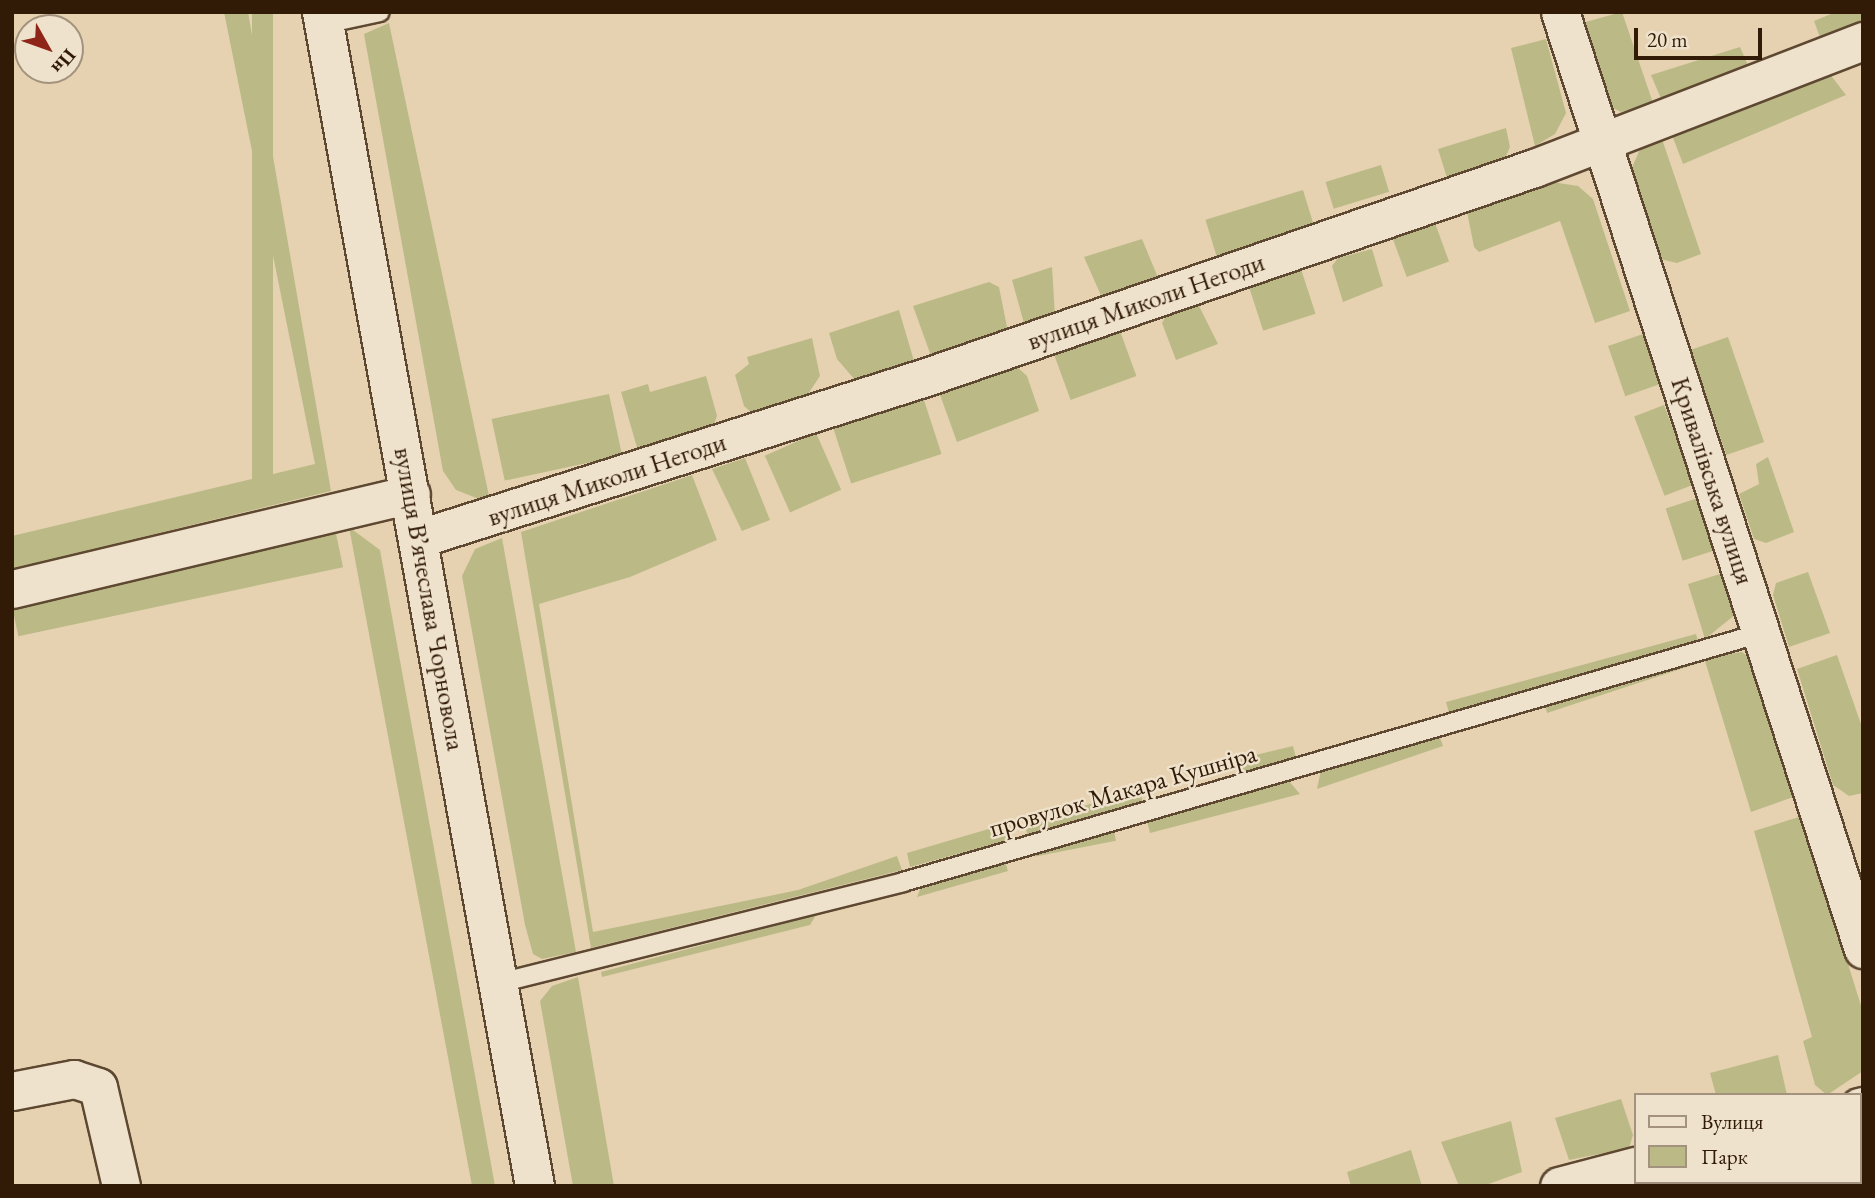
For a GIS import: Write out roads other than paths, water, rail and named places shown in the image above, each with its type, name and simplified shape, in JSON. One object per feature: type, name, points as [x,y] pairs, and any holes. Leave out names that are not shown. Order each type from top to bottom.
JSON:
[{"type":"main road","name":"вулиця Вʼячеслава Чорновола","points":[[323,18],[420,538],[495,984],[535,1186]]},
{"type":"street","name":"Кривалівська вулиця","points":[[1560,12],[1599,142],[1863,949]]},
{"type":"street","name":"вулиця Миколи Негоди","points":[[420,538],[938,373],[1599,142],[1863,41]]},
{"type":"street","points":[[12,589],[411,494]]},
{"type":"street","points":[[12,1091],[74,1079],[99,1087],[121,1186]]},
{"type":"street","points":[[1559,1186],[1633,1167]]},
{"type":"lane","points":[[323,18],[380,12]]},
{"type":"lane","name":"провулок Макара Кушніра","points":[[495,984],[903,882],[1761,633]]}]
